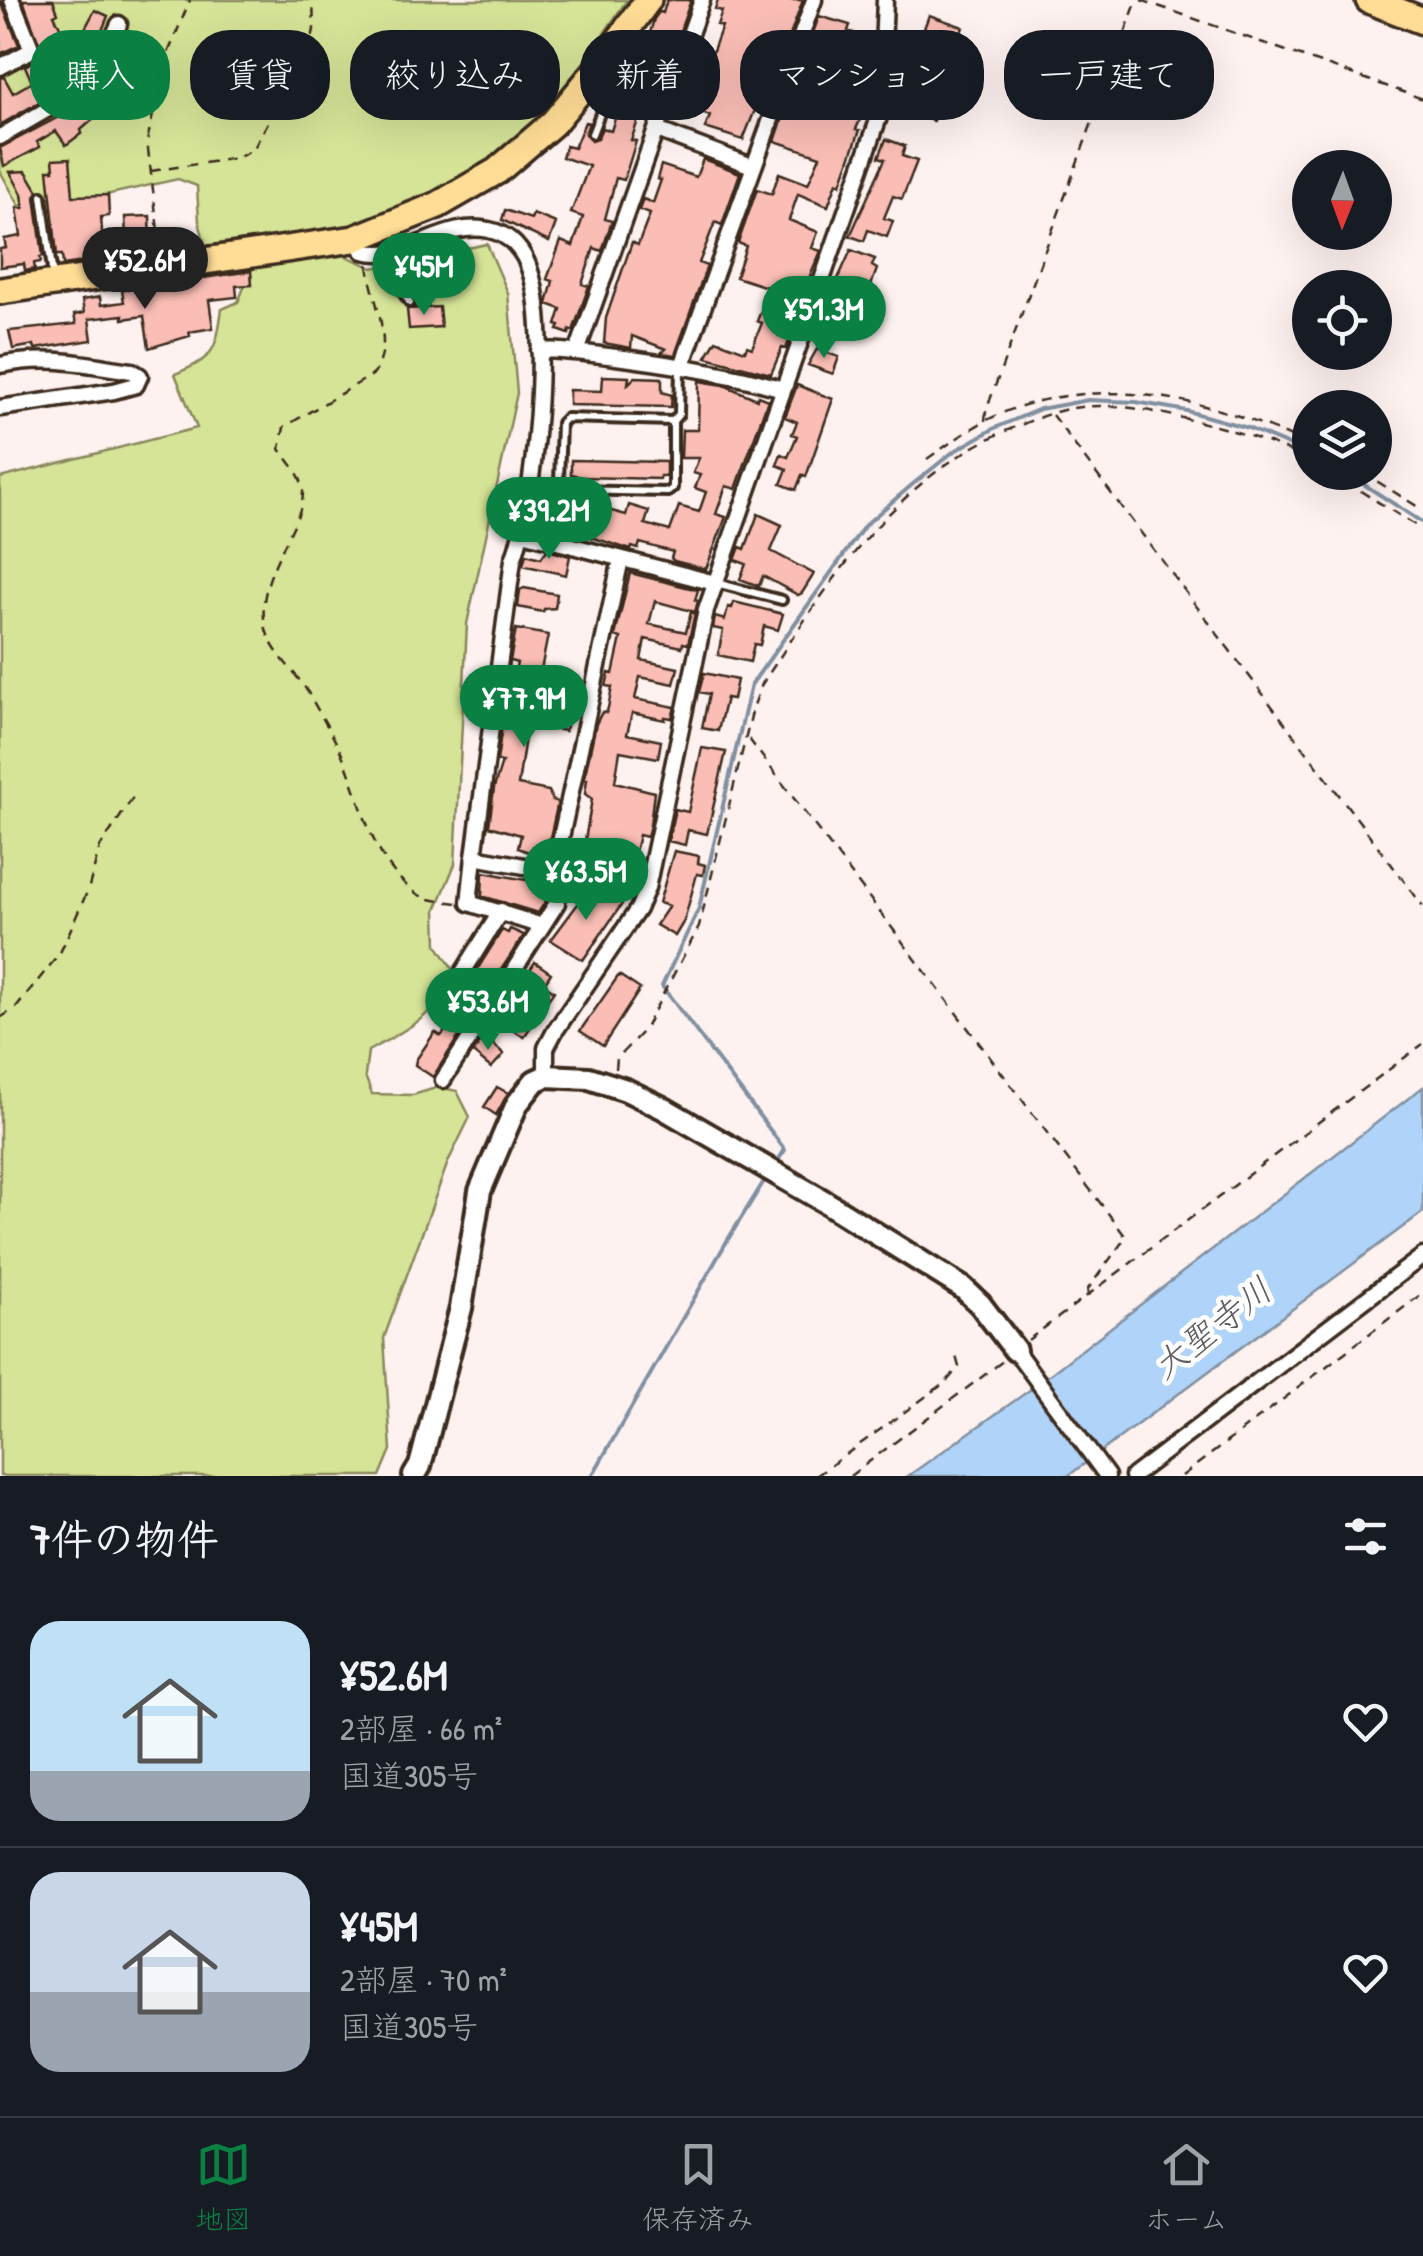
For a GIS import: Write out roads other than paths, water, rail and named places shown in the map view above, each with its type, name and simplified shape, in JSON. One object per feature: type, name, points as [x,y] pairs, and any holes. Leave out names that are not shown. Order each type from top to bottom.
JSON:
[{"type":"highway","points":[[626,30],[648,0]]},
{"type":"highway","points":[[1369,0],[1423,21]]},
{"type":"highway","points":[[0,291],[362,246],[497,171],[553,123],[580,90]]},
{"type":"street","points":[[0,67],[32,50],[12,0]]},
{"type":"street","points":[[577,352],[702,0]]},
{"type":"street","points":[[681,366],[814,0]]},
{"type":"street","points":[[546,1076],[546,1048],[555,1030],[638,910],[648,888],[715,583],[887,95],[890,78],[882,34],[885,0]]},
{"type":"street","points":[[0,137],[80,90],[98,70],[119,24]]},
{"type":"street","points":[[657,130],[752,166]]},
{"type":"street","points":[[362,246],[387,254],[460,229],[492,230],[519,248],[532,275],[539,350],[537,410],[523,533],[513,560],[469,903],[542,926]]},
{"type":"street","points":[[539,350],[681,366],[783,389]]},
{"type":"street","points":[[0,365],[32,358],[61,360],[132,371],[140,376],[136,384],[114,391],[0,408]]},
{"type":"street","points":[[523,533],[715,583]]},
{"type":"street","points":[[554,870],[621,559]]},
{"type":"street","points":[[474,857],[648,888]]},
{"type":"street","points":[[443,1080],[557,903]]},
{"type":"street","points":[[460,977],[501,911]]},
{"type":"street","points":[[414,1476],[420,1466],[461,1308],[480,1191],[522,1096],[535,1081],[546,1076],[589,1078],[626,1090],[827,1203],[963,1288],[980,1304],[1108,1476]]},
{"type":"street","points":[[1133,1476],[1423,1256]]},
{"type":"lane","points":[[592,134],[597,120]]},
{"type":"lane","points":[[42,196],[54,283]]},
{"type":"lane","points":[[387,254],[399,287],[410,303]]},
{"type":"lane","points":[[673,421],[566,418],[561,423],[560,482],[566,490],[668,492],[673,488],[673,421],[679,414],[681,366]]},
{"type":"lane","points":[[715,583],[782,600]]},
{"type":"water","name":"大聖寺川","points":[[1423,1087],[1423,1212],[1068,1476],[908,1476],[1027,1392]]},
{"type":"waterway","points":[[774,1166],[785,1150],[662,986],[699,908],[751,685],[865,525],[953,452],[995,428],[1040,409],[1088,400],[1136,402],[1187,411],[1248,428],[1292,446]]},
{"type":"waterway","points":[[1373,490],[1423,523]]},
{"type":"waterway","points":[[592,1476],[766,1178]]}]
